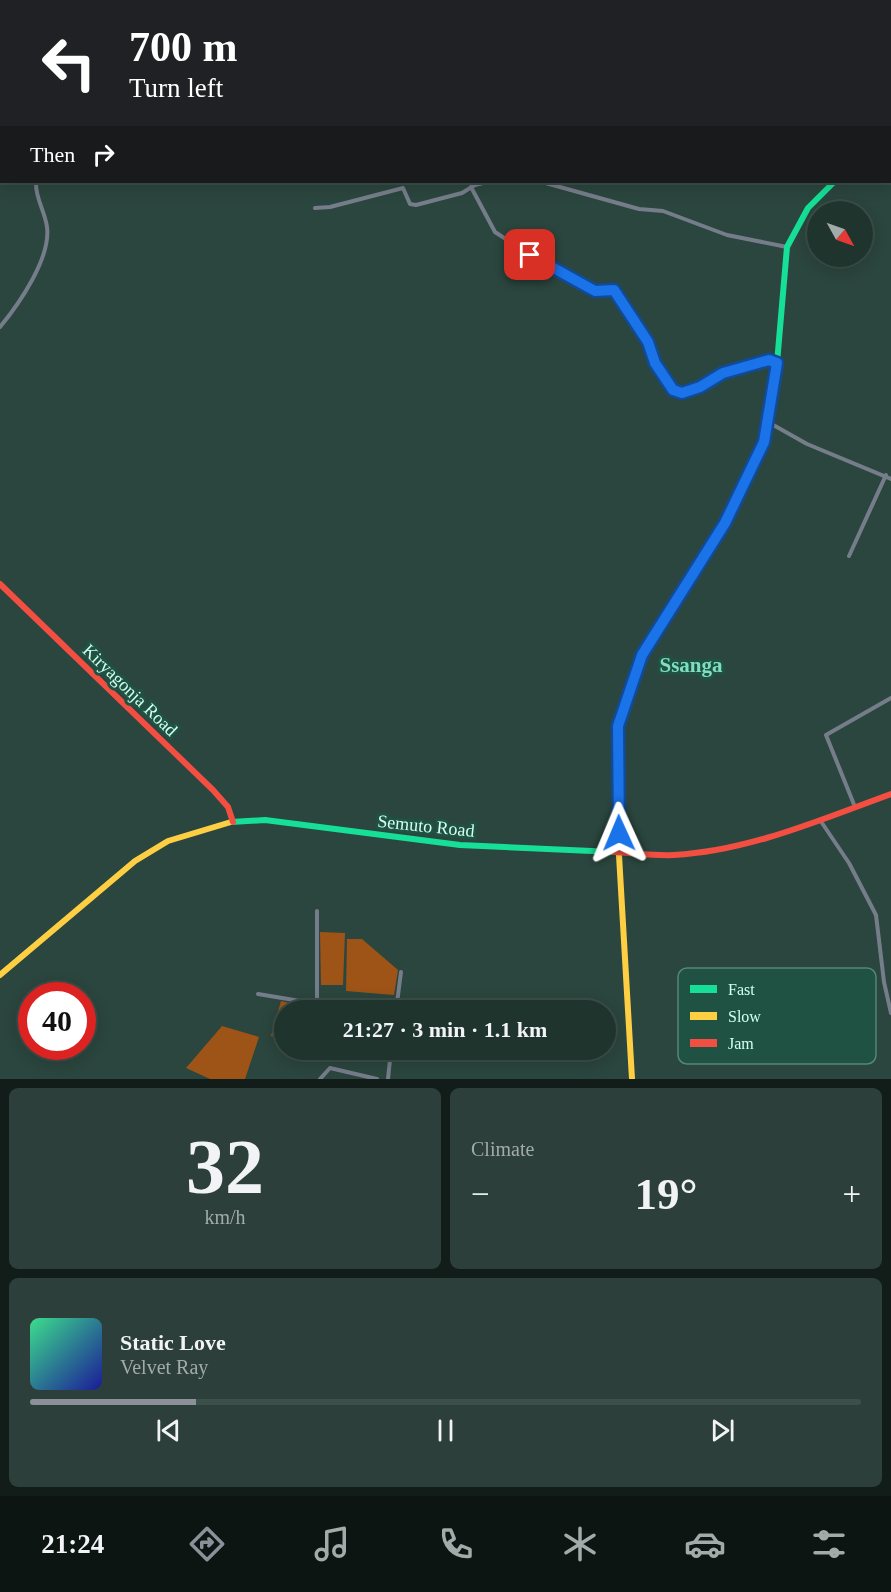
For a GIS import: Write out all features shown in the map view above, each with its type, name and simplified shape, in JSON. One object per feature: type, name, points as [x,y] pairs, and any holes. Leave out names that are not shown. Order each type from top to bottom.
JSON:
[{"type":"street","points":[[0,327],[16,308],[47,244],[45,218],[38,198],[36,183]]},
{"type":"street","points":[[315,208],[330,207],[403,188],[410,204],[416,205],[462,193],[484,183]]},
{"type":"street","points":[[546,183],[639,209],[663,211],[727,235],[787,247]]},
{"type":"street","points":[[632,1079],[619,855],[618,726],[642,655],[725,523],[764,442],[777,363],[787,247],[808,208],[833,183]]},
{"type":"street","points":[[471,187],[495,232],[552,268],[595,291],[614,290],[648,342],[655,363],[673,390],[682,393],[700,387],[723,373],[769,360],[777,363]]},
{"type":"street","points":[[768,422],[807,444],[891,478]]},
{"type":"street","points":[[849,556],[886,475]]},
{"type":"street","name":"Kiryagonja Road","points":[[0,584],[213,790],[228,807],[233,822]]},
{"type":"street","points":[[855,807],[826,735],[891,698]]},
{"type":"street","name":"Semuto Road","points":[[0,975],[135,861],[168,842],[233,822],[265,820],[460,846],[619,855],[674,855],[735,846],[820,820],[891,794]]},
{"type":"street","points":[[820,820],[849,863],[876,915],[884,982],[891,1013]]},
{"type":"street","points":[[317,911],[317,1000]]},
{"type":"street","points":[[397,1000],[401,972]]},
{"type":"street","points":[[258,994],[293,1000]]},
{"type":"street","points":[[388,1079],[390,1060]]},
{"type":"street","points":[[320,1079],[330,1068],[377,1079]]},
{"type":"shaded area","points":[[320,932],[345,933],[343,985],[321,985]]},
{"type":"shaded area","points":[[347,939],[362,939],[398,970],[394,995],[346,991]]},
{"type":"shaded area","points":[[222,1026],[259,1037],[245,1079],[210,1079],[186,1068]]},
{"type":"traffic: fast","points":[[766,432],[777,363],[787,247],[808,208],[833,183]]},
{"type":"traffic: fast","points":[[231,822],[265,820],[460,845],[614,852]]},
{"type":"traffic: slow","points":[[618,739],[619,855],[632,1079]]},
{"type":"traffic: slow","points":[[0,975],[135,861],[168,841],[231,822]]},
{"type":"traffic: jam","points":[[618,739],[618,726],[642,655],[725,523],[764,442],[766,432]]},
{"type":"traffic: jam","points":[[0,584],[213,790],[228,807],[233,822]]},
{"type":"traffic: jam","points":[[614,852],[674,855],[730,847],[785,832],[891,794]]},
{"type":"district","name":"Ssanga","points":[[691,665]]},
{"type":"route","points":[[530,255],[595,291],[606,288],[614,290],[648,342],[655,363],[673,390],[682,393],[700,387],[723,373],[769,360],[777,363],[764,442],[725,523],[642,655],[618,726],[619,833]]}]
